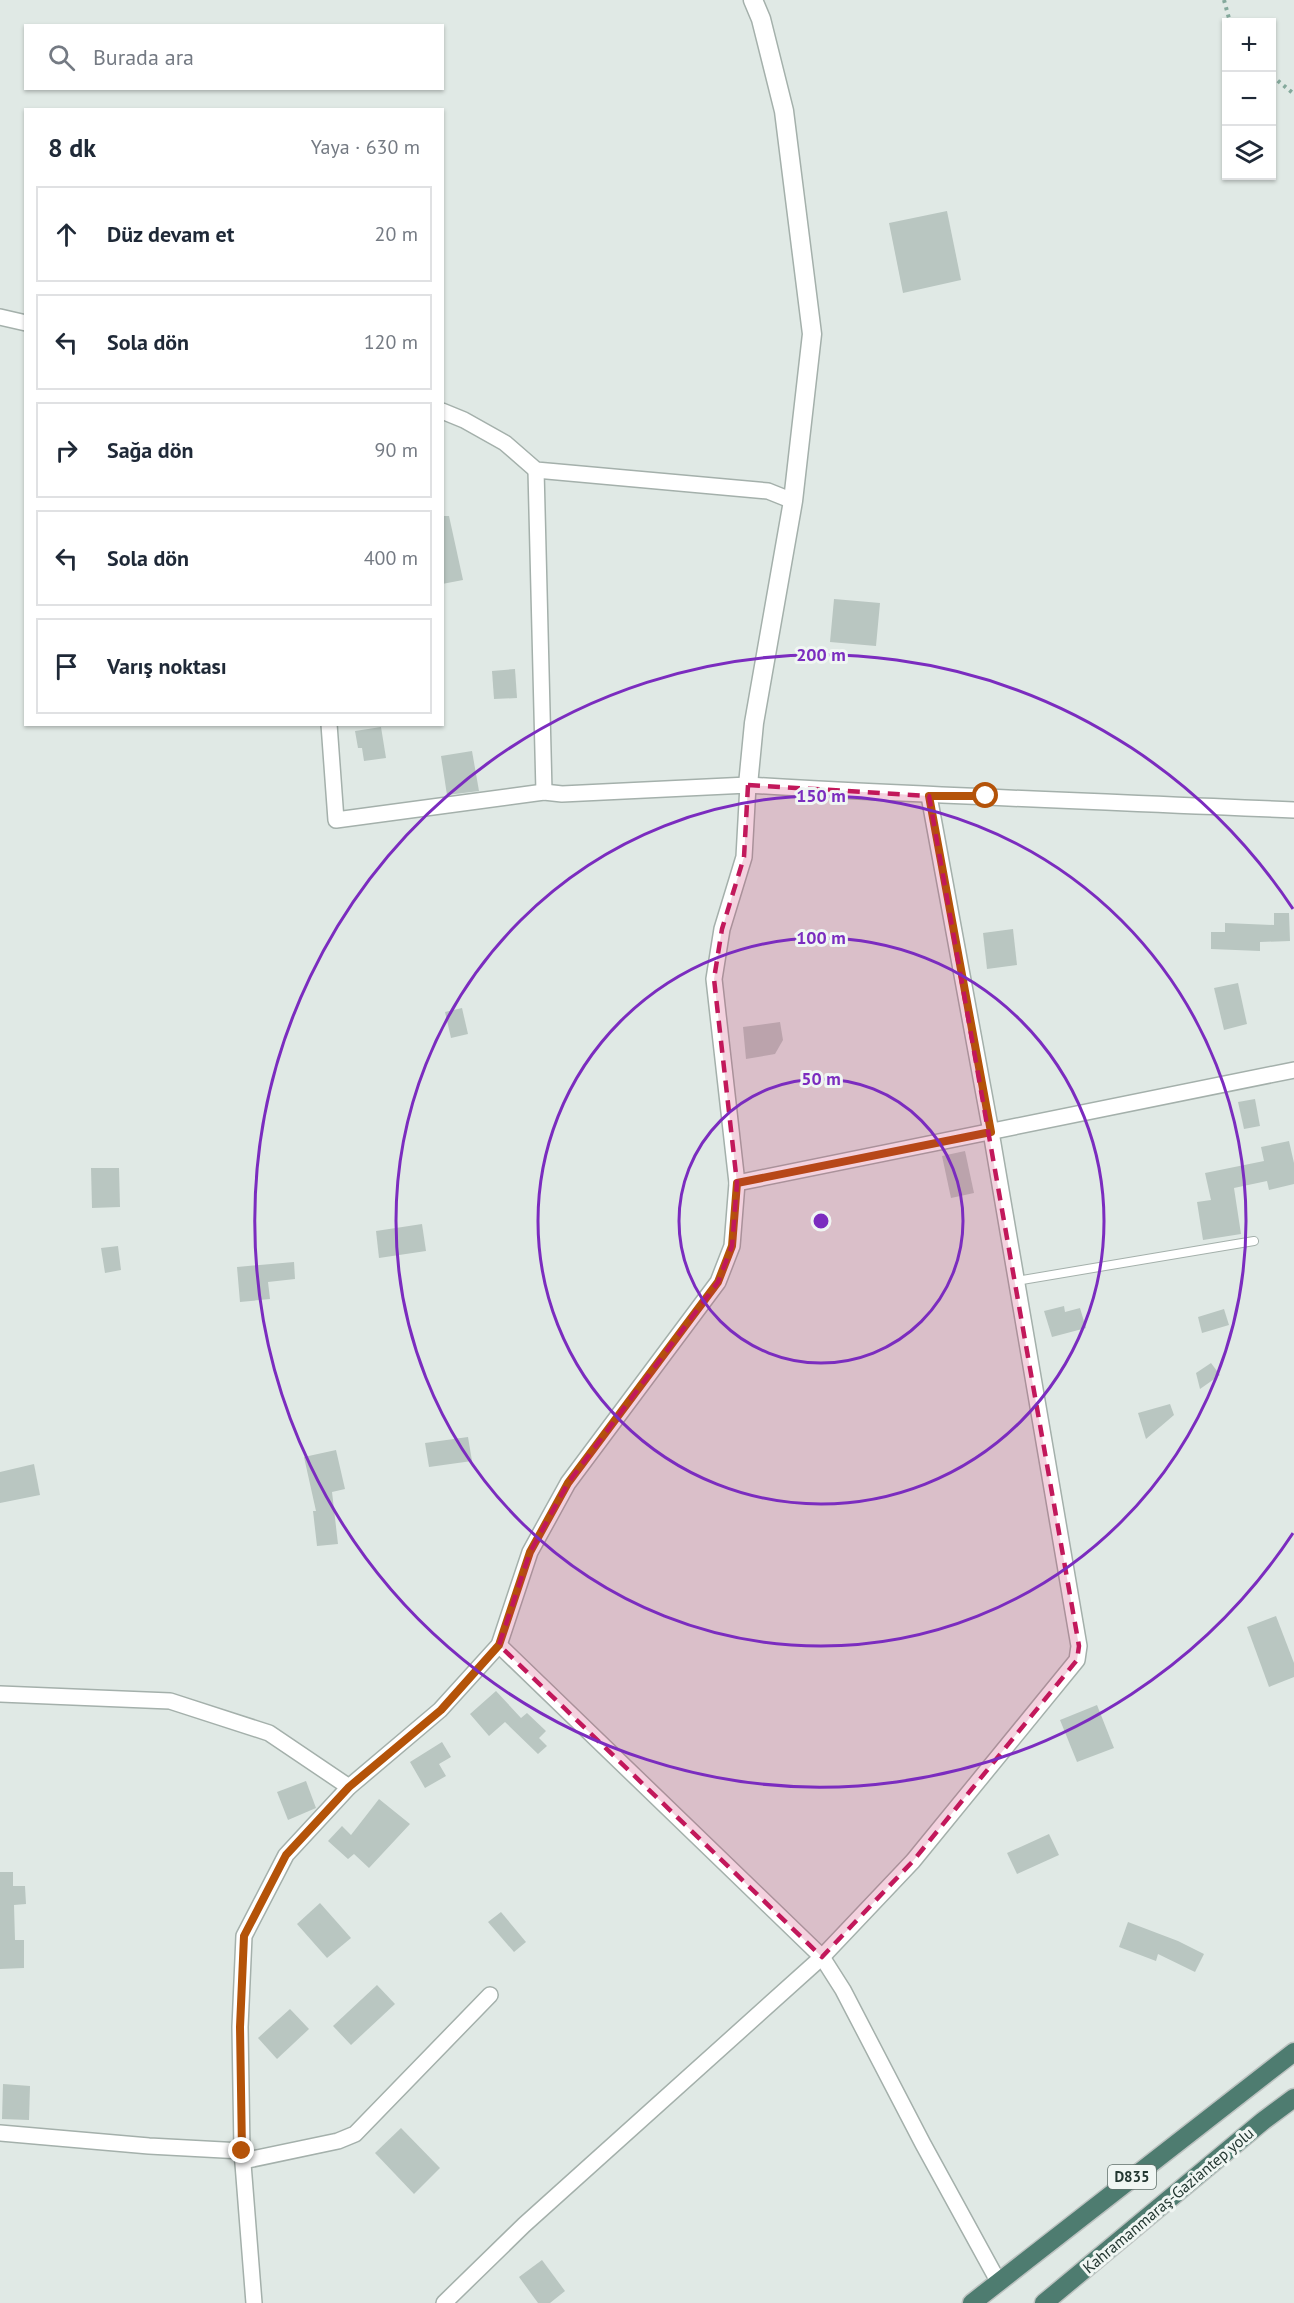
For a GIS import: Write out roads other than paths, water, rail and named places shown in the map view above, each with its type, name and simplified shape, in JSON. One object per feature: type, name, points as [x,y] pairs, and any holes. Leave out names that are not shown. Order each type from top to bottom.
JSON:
[{"type":"highway","name":"D835","points":[[972,2303],[1294,2052]]},
{"type":"highway","name":"Kahramanmaraş-Gaziantep yolu","points":[[1044,2303],[1263,2121],[1294,2098]]},
{"type":"street","points":[[254,2303],[242,2156],[240,2027],[244,1936],[286,1855],[349,1787],[441,1710],[499,1645],[530,1552],[568,1483],[718,1282],[732,1246],[737,1183],[714,979],[722,929],[744,857],[747,785],[754,723],[793,501],[812,334],[784,111],[761,19],[753,0]]},
{"type":"street","points":[[0,317],[24,323]]},
{"type":"street","points":[[444,412],[464,420],[505,443],[536,470],[768,491],[793,501]]},
{"type":"street","points":[[536,470],[544,792]]},
{"type":"street","points":[[329,726],[336,820],[544,792],[562,794],[747,785],[929,796],[986,796],[1294,810]]},
{"type":"street","points":[[444,2303],[524,2225],[822,1957],[913,1861],[1077,1660],[1079,1646],[991,1132],[929,796]]},
{"type":"street","points":[[737,1183],[1294,1070]]},
{"type":"street","points":[[499,1645],[822,1957],[843,1990],[998,2281]]},
{"type":"street","points":[[0,1694],[170,1701],[269,1733],[349,1787]]},
{"type":"street","points":[[0,2133],[242,2156],[338,2141],[355,2134],[490,1995]]},
{"type":"lane","points":[[1016,1281],[1254,1241]]}]
